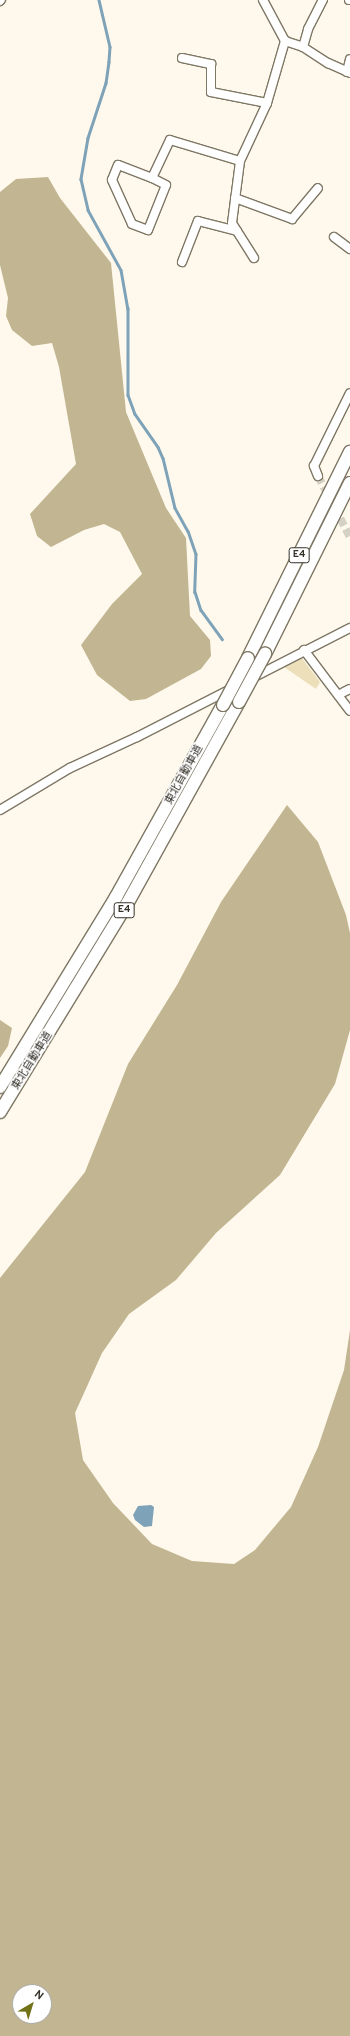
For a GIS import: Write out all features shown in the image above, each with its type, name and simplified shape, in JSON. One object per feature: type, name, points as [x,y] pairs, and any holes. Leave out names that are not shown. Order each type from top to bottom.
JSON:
[{"type":"highway","name":"東北自動車道","points":[[0,1087],[116,897],[223,705],[248,658],[350,452]]},
{"type":"highway","name":"東北自動車道","points":[[0,1112],[128,904],[265,654],[350,483]]},
{"type":"street","points":[[263,0],[285,41],[303,47],[328,63],[349,72],[350,59]]},
{"type":"street","points":[[303,47],[308,30],[323,0]]},
{"type":"street","points":[[254,258],[232,223],[240,161],[267,103],[285,41]]},
{"type":"street","points":[[182,58],[211,64],[211,92],[267,103]]},
{"type":"street","points":[[152,178],[170,140],[240,161]]},
{"type":"street","points":[[118,165],[152,178],[166,185],[148,230],[132,224],[112,180],[118,165]]},
{"type":"street","points":[[235,198],[292,219],[318,188]]},
{"type":"street","points":[[182,262],[198,221],[237,231]]},
{"type":"street","points":[[334,237],[350,249]]},
{"type":"street","points":[[318,476],[314,466],[350,393]]},
{"type":"street","points":[[0,810],[70,768],[137,737],[304,650],[350,628]]},
{"type":"street","points":[[304,650],[350,711]]},
{"type":"street","points":[[338,695],[350,689]]},
{"type":"shaded area","points":[[48,177],[60,198],[111,263],[126,412],[166,508],[186,538],[190,616],[210,640],[211,656],[201,669],[146,699],[130,701],[97,675],[81,645],[112,604],[142,574],[120,532],[104,524],[84,530],[51,547],[37,536],[30,514],[76,464],[59,367],[52,343],[32,346],[12,330],[6,316],[8,298],[0,265],[0,192],[16,179]]},
{"type":"shaded area","points":[[301,657],[320,682],[316,689],[284,667]]},
{"type":"shaded area","points":[[287,805],[318,842],[346,915],[350,933],[350,1030],[335,1084],[280,1175],[216,1233],[176,1280],[129,1314],[102,1353],[75,1413],[83,1460],[113,1503],[152,1544],[192,1561],[234,1564],[255,1550],[291,1507],[318,1447],[344,1370],[350,1330],[350,2036],[0,2036],[0,1278],[85,1172],[128,1064],[177,985],[221,902]]},
{"type":"shaded area","points":[[0,1020],[12,1028],[8,1046],[0,1058]]},
{"type":"water","points":[[151,1505],[154,1507],[152,1526],[144,1527],[135,1520],[133,1515],[138,1506]]},
{"type":"waterway","points":[[99,0],[110,47],[109,62],[106,83],[88,138],[81,179],[88,210],[121,270],[128,308],[128,395],[135,414],[158,447],[163,458],[175,508],[188,531],[196,554],[195,592],[201,610],[222,639]]},
{"type":"tunnel","points":[[318,476],[350,537]]}]
